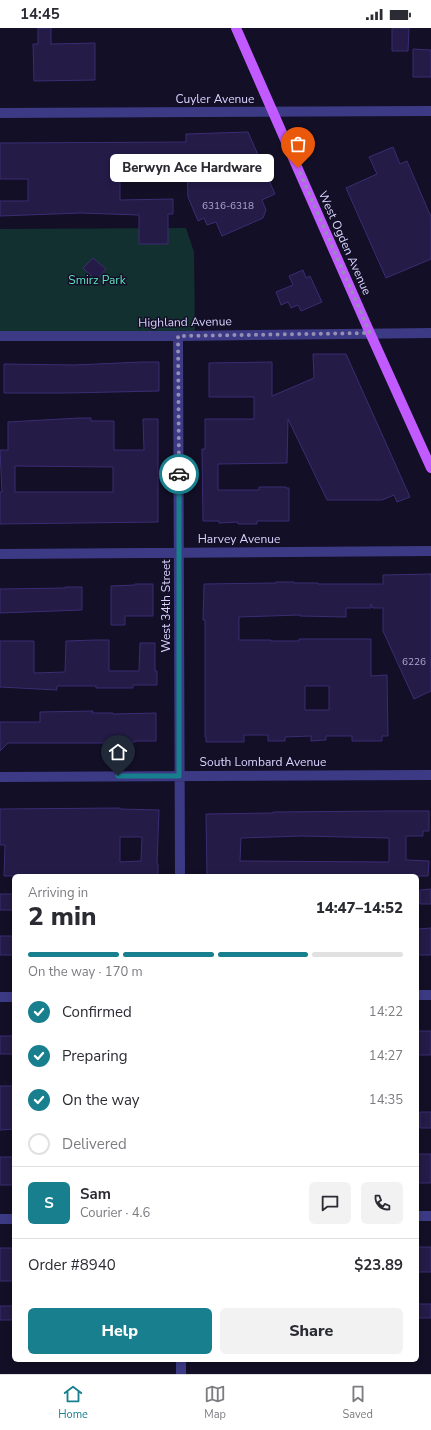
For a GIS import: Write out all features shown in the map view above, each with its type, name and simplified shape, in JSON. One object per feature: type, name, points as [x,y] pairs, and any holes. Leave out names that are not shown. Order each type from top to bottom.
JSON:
[{"type":"main road","name":"West Ogden Avenue","points":[[236,28],[431,468]]},
{"type":"street","name":"Cuyler Avenue","points":[[0,113],[431,111]]},
{"type":"street","name":"Highland Avenue","points":[[0,336],[178,336],[431,333]]},
{"type":"street","name":"West 34th Street","points":[[178,336],[180,874]]},
{"type":"street","name":"Harvey Avenue","points":[[0,554],[431,551]]},
{"type":"street","name":"South Lombard Avenue","points":[[0,777],[431,775]]},
{"type":"street","points":[[419,995],[431,995]]},
{"type":"street","points":[[0,997],[12,997]]},
{"type":"street","points":[[419,1216],[431,1216]]},
{"type":"street","points":[[0,1219],[12,1219]]},
{"type":"street","points":[[181,1362],[181,1374]]},
{"type":"green space","name":"Smirz Park","points":[[186,228],[194,252],[195,332],[0,333],[0,229]]},
{"type":"building","points":[[38,28],[51,28],[51,44],[95,43],[95,80],[34,81],[33,44],[38,44]]},
{"type":"building","points":[[392,28],[409,28],[408,51],[392,51]]},
{"type":"building","points":[[413,49],[431,50],[431,77],[413,77]]},
{"type":"building","points":[[248,132],[275,194],[262,200],[266,210],[263,218],[222,236],[216,222],[207,225],[204,218],[198,221],[188,197],[187,170],[176,170],[173,163],[173,170],[141,171],[141,174],[120,175],[120,200],[173,199],[173,214],[168,214],[168,244],[139,244],[139,215],[81,213],[0,216],[0,201],[28,201],[28,179],[0,179],[0,143],[186,142],[186,134]]},
{"type":"building","points":[[393,147],[400,164],[407,161],[431,217],[431,259],[386,278],[346,188],[377,174],[369,157]]},
{"type":"building","points":[[93,258],[106,269],[96,280],[83,268]]},
{"type":"building","points":[[303,270],[306,278],[310,276],[322,302],[301,311],[298,305],[291,308],[288,302],[281,305],[276,292],[293,285],[289,276]]},
{"type":"building","points":[[313,354],[346,354],[410,497],[397,502],[394,495],[382,500],[327,500],[288,419],[287,463],[218,464],[218,490],[259,490],[259,487],[289,488],[289,521],[257,521],[257,524],[238,524],[238,522],[219,523],[219,521],[203,521],[202,449],[205,449],[205,419],[254,419],[254,397],[209,397],[209,363],[272,362],[272,396],[314,378]]},
{"type":"building","points":[[159,362],[159,391],[4,393],[4,364],[74,365]]},
{"type":"building","points":[[79,418],[91,418],[91,421],[114,421],[114,450],[144,450],[143,419],[158,419],[158,522],[0,524],[0,492],[2,492],[0,450],[8,450],[8,422]],"holes":[[[15,466],[113,467],[113,492],[15,492]]]},
{"type":"building","points":[[431,574],[431,691],[414,699],[383,631],[383,608],[373,608],[371,604],[371,608],[346,608],[346,617],[300,615],[239,617],[239,640],[299,641],[299,639],[371,639],[371,676],[387,675],[388,736],[382,736],[382,741],[352,741],[352,736],[326,736],[326,740],[311,741],[311,736],[285,737],[285,741],[268,741],[268,735],[244,735],[244,742],[206,742],[205,620],[203,620],[204,584],[294,582],[318,584],[383,584],[383,575]],"holes":[[[305,686],[329,686],[329,710],[305,710]]]},
{"type":"building","points":[[153,584],[153,616],[125,616],[125,625],[111,625],[111,586]]},
{"type":"building","points":[[82,587],[82,610],[0,613],[0,589]]},
{"type":"building","points":[[109,640],[109,671],[139,671],[140,643],[155,643],[155,671],[157,671],[157,685],[133,685],[133,688],[57,686],[57,690],[0,687],[0,641],[34,641],[34,673],[65,672],[66,641]]},
{"type":"building","points":[[93,711],[92,713],[113,714],[156,713],[156,741],[113,743],[8,743],[0,751],[0,722],[40,722],[40,712]]},
{"type":"building","points":[[120,808],[159,810],[158,874],[12,874],[12,876],[4,876],[5,845],[0,845],[0,809]],"holes":[[[120,837],[142,837],[141,861],[120,862]]]},
{"type":"building","points":[[429,811],[429,831],[423,831],[423,836],[406,836],[406,860],[429,861],[428,876],[419,876],[419,874],[207,874],[206,814]],"holes":[[[302,836],[389,838],[389,862],[240,861],[241,838]]]},
{"type":"building","points":[[431,889],[431,904],[420,904],[420,890]]},
{"type":"building","points":[[0,894],[12,894],[12,910],[0,910]]},
{"type":"building","points":[[431,928],[431,955],[419,955],[419,929]]},
{"type":"building","points":[[0,936],[12,936],[12,955],[0,955]]},
{"type":"building","points":[[419,1031],[431,1031],[431,1055],[419,1055]]},
{"type":"building","points":[[0,1036],[12,1036],[12,1054],[0,1054]]},
{"type":"building","points":[[0,1086],[12,1086],[12,1129],[0,1130]]},
{"type":"building","points":[[420,1112],[431,1112],[431,1128],[420,1128]]},
{"type":"building","points":[[419,1154],[431,1154],[431,1183],[419,1183]]},
{"type":"building","points":[[0,1157],[12,1157],[12,1185],[0,1185]]},
{"type":"building","points":[[419,1247],[431,1247],[431,1272],[419,1272]]},
{"type":"building","points":[[0,1248],[12,1248],[12,1281],[0,1281]]},
{"type":"building","points":[[419,1304],[431,1304],[431,1318],[419,1318]]},
{"type":"building","points":[[0,1306],[12,1306],[12,1320],[0,1320]]},
{"type":"way so far","points":[[179,474],[178,336],[370,333],[298,168]]},
{"type":"place","name":"Berwyn Ace Hardware","points":[[298,168]]},
{"type":"route","points":[[118,776],[179,776],[179,474]]}]
